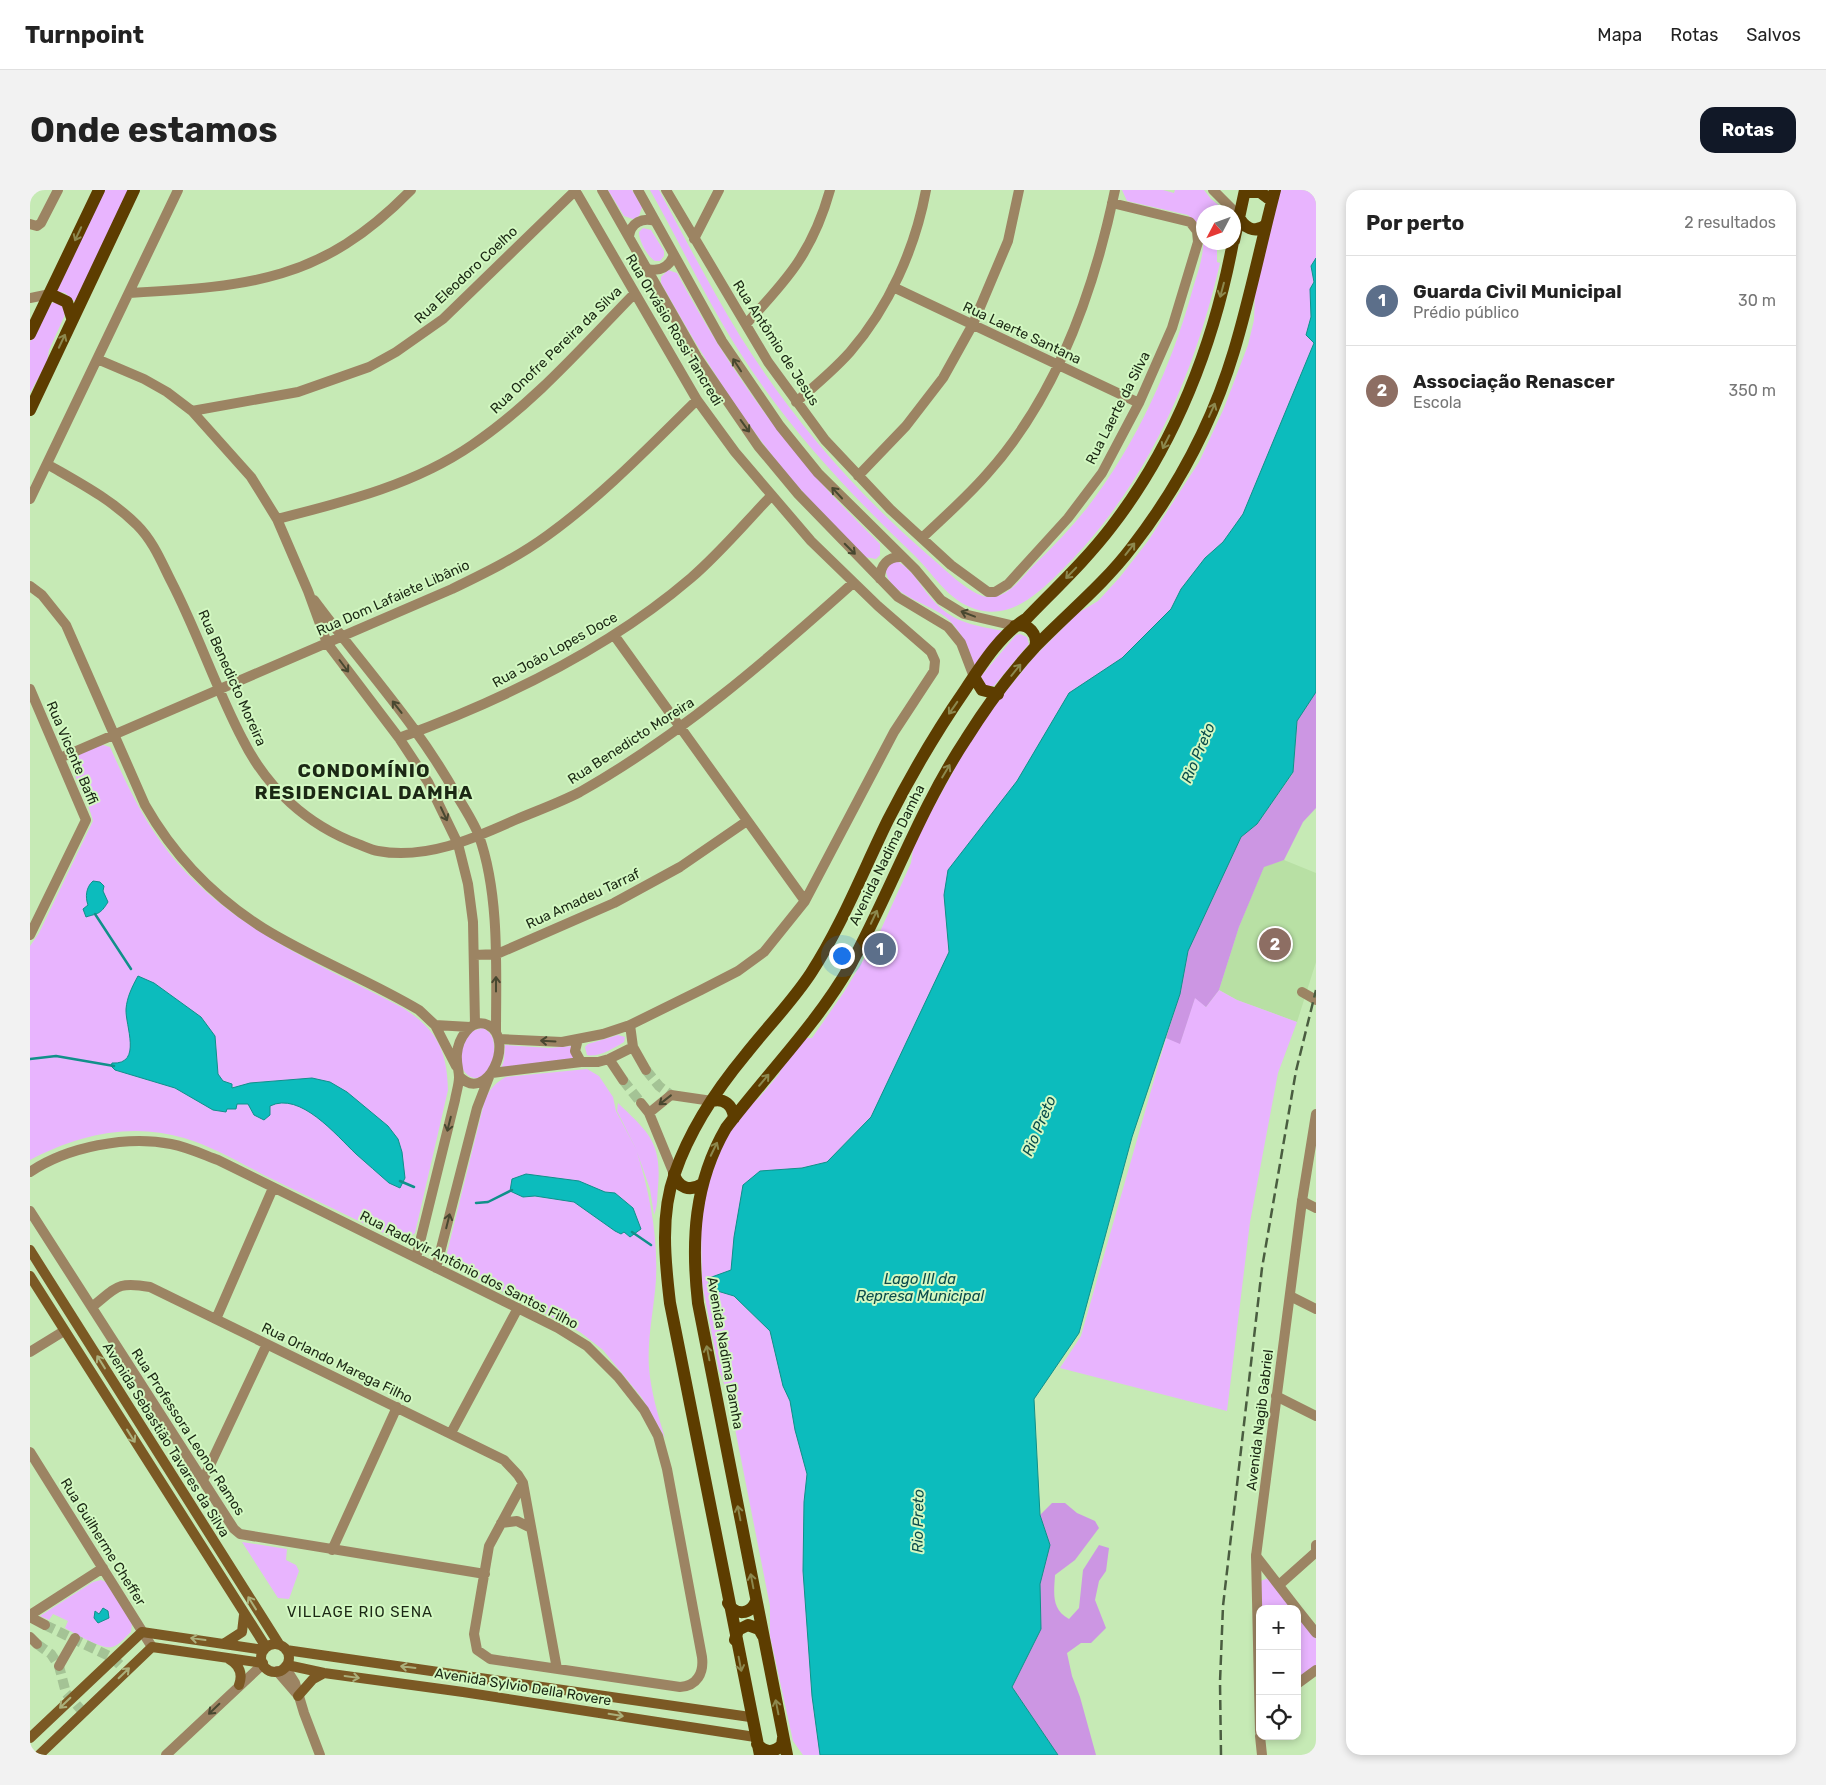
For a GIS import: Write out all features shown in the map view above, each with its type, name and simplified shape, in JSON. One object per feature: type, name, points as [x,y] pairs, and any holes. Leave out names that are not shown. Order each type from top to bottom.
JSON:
[{"type":"main road","points":[[30,334],[99,190]]},
{"type":"main road","points":[[31,404],[134,190]]},
{"type":"main road","points":[[1244,190],[1274,195]]},
{"type":"main road","name":"Avenida Nadima Damha","points":[[1240,205],[1244,190]]},
{"type":"main road","name":"Avenida Nadima Damha","points":[[787,1755],[698,1302],[694,1234],[702,1184],[713,1151],[734,1118],[836,989],[859,948],[932,796],[966,738],[1035,647],[1092,593],[1122,560],[1160,508],[1184,468],[1214,406],[1233,353],[1274,195]]},
{"type":"main road","points":[[1241,221],[1243,225],[1250,229],[1258,229],[1266,225]]},
{"type":"main road","name":"Avenida Nadima Damha","points":[[757,1745],[750,1718],[670,1303],[666,1231],[668,1200],[674,1174],[697,1125],[712,1101],[747,1053],[784,1011],[821,957],[910,779],[942,723],[974,677],[1015,626],[1027,618],[1100,542],[1150,471],[1170,433],[1196,373],[1222,290],[1231,250]]},
{"type":"main road","points":[[50,294],[67,302],[72,318]]},
{"type":"main road","points":[[1015,626],[1023,625],[1031,630],[1036,639],[1035,647]]},
{"type":"main road","points":[[974,677],[982,690],[998,694]]},
{"type":"main road","points":[[712,1101],[727,1102],[732,1109],[734,1118]]},
{"type":"main road","points":[[674,1174],[676,1180],[685,1188],[694,1188],[702,1184]]},
{"type":"main road","name":"Avenida Sebastião Tavares da Silva","points":[[30,1250],[282,1647]]},
{"type":"main road","name":"Avenida Sebastião Tavares da Silva","points":[[30,1276],[265,1648]]},
{"type":"main road","points":[[117,1413],[124,1406],[129,1406]]},
{"type":"main road","points":[[728,1603],[732,1609],[742,1613],[750,1610],[756,1601]]},
{"type":"main road","points":[[225,1643],[242,1632],[244,1615]]},
{"type":"main road","points":[[735,1640],[738,1630],[748,1625],[759,1629],[763,1636]]},
{"type":"main road","points":[[30,1738],[142,1632],[265,1648],[282,1647],[288,1657],[283,1668],[268,1669],[263,1664],[152,1647],[39,1755]]},
{"type":"main road","name":"Avenida Sylvio Della Rovere","points":[[282,1647],[336,1658],[466,1674],[750,1718]]},
{"type":"main road","points":[[263,1664],[262,1655],[265,1648]]},
{"type":"main road","points":[[229,1658],[239,1669],[241,1679],[239,1685]]},
{"type":"main road","name":"Avenida Sylvio Della Rovere","points":[[283,1668],[463,1692],[700,1728],[757,1745]]},
{"type":"main road","points":[[298,1696],[313,1679],[324,1673]]},
{"type":"main road","points":[[463,1692],[466,1674]]},
{"type":"main road","points":[[700,1728],[702,1710]]},
{"type":"main road","points":[[757,1745],[765,1751],[771,1751],[782,1745],[783,1738]]},
{"type":"street","points":[[34,225],[44,219],[58,190]]},
{"type":"street","points":[[30,499],[178,190]]},
{"type":"street","points":[[128,292],[212,288],[286,273],[329,255],[348,243],[380,219],[411,190]]},
{"type":"street","name":"Rua Orvásio Rossi Tancredi","points":[[576,190],[697,400],[771,496],[852,583],[934,656],[934,671],[894,732],[805,901]]},
{"type":"street","name":"Rua Eleodoro Coelho","points":[[192,411],[298,392],[369,367],[396,352],[443,319],[576,190]]},
{"type":"street","points":[[602,190],[697,357],[758,446],[798,494],[898,598],[948,627],[961,643],[974,677]]},
{"type":"street","points":[[638,190],[722,341],[780,426],[818,473],[902,557],[941,600],[953,608],[979,619],[1015,626]]},
{"type":"street","name":"Rua Antômio de Jesus","points":[[666,190],[694,240],[746,324],[796,402],[825,440],[858,476],[922,538],[982,590],[995,592]]},
{"type":"street","points":[[694,240],[719,190]]},
{"type":"street","points":[[746,324],[782,285],[806,252],[824,212],[830,190]]},
{"type":"street","points":[[796,402],[851,350],[879,312],[893,287],[915,234],[926,190]]},
{"type":"street","points":[[858,476],[906,426],[943,378],[973,324],[1008,241],[1019,190]]},
{"type":"street","points":[[922,538],[988,474],[1021,430],[1058,365],[1078,321],[1095,272],[1115,190]]},
{"type":"street","points":[[1213,190],[1228,205]]},
{"type":"street","name":"Rua Laerte da Silva","points":[[995,592],[1008,584],[1068,518],[1102,472],[1139,403],[1172,328],[1198,242],[1197,231],[1190,222],[1112,203]]},
{"type":"street","points":[[629,236],[632,228],[638,222],[646,219],[654,221]]},
{"type":"street","points":[[648,269],[656,270],[663,268],[670,263],[674,255]]},
{"type":"street","name":"Rua Laerte Santana","points":[[893,287],[1139,403]]},
{"type":"street","name":"Rua Onofre Pereira da Silva","points":[[277,519],[386,488],[418,475],[470,446],[525,403],[635,292]]},
{"type":"street","points":[[30,298],[50,294]]},
{"type":"street","points":[[97,359],[144,379],[167,392],[192,411],[251,477],[277,519],[308,591],[326,643],[399,738],[428,782],[458,844],[468,884],[474,922],[473,1026],[459,1043],[455,1100],[416,1258]]},
{"type":"street","name":"Rua Dom Lafaiete Libânio","points":[[60,758],[342,637],[506,562],[548,535],[616,479],[697,400]]},
{"type":"street","name":"Rua Benedicto Moreira","points":[[47,464],[110,502],[138,526],[154,546],[187,613],[243,740],[271,784],[291,804],[317,824],[346,840],[378,852],[414,852],[458,844],[579,792],[681,728],[765,662],[852,583]]},
{"type":"street","name":"Rua João Lopes Doce","points":[[399,738],[520,688],[614,635],[692,577],[771,496]]},
{"type":"street","points":[[865,564],[880,560],[886,552],[887,542]]},
{"type":"street","points":[[880,579],[881,570],[885,562],[893,558],[902,557]]},
{"type":"street","points":[[30,586],[42,596],[66,625],[145,805],[159,830],[204,882],[227,903],[265,929],[419,1010],[435,1025],[458,1071],[470,1084],[477,1084],[490,1075],[580,1062],[598,1062],[609,1059],[633,1047]]},
{"type":"street","points":[[308,591],[417,732],[446,776],[479,836],[489,882],[497,954],[497,1036],[499,1050],[477,1108],[436,1268]]},
{"type":"street","points":[[435,1025],[489,1026],[497,1036],[562,1042],[603,1034],[630,1025],[738,971],[764,952],[805,901],[614,635]]},
{"type":"street","name":"Rua Vicente Baffi","points":[[30,689],[86,820],[30,934]]},
{"type":"street","name":"Rua Amadeu Tarraf","points":[[475,955],[497,954],[614,903],[680,867],[748,821]]},
{"type":"street","points":[[1302,992],[1316,1000]]},
{"type":"street","points":[[630,1025],[633,1047],[646,1070]]},
{"type":"street","points":[[578,1039],[575,1050],[580,1062]]},
{"type":"street","points":[[609,1059],[623,1080]]},
{"type":"street","points":[[649,1113],[671,1094],[712,1101]]},
{"type":"street","points":[[642,1103],[649,1113],[674,1174]]},
{"type":"street","name":"Avenida Nagib Gabriel","points":[[1259,1695],[1256,1556],[1302,1201],[1316,1114]]},
{"type":"street","name":"Rua Radovir Antônio dos Santos Filho","points":[[30,1172],[57,1156],[96,1146],[117,1143],[169,1144],[218,1160],[518,1308],[573,1337],[599,1357],[630,1392],[658,1436],[667,1469],[703,1670],[699,1677],[688,1686],[680,1687],[557,1668]]},
{"type":"street","points":[[216,1319],[272,1188]]},
{"type":"street","points":[[1302,1201],[1316,1208]]},
{"type":"street","name":"Rua Professora Leonor Ramos","points":[[30,1210],[234,1529],[240,1534],[485,1574]]},
{"type":"street","name":"Rua Orlando Marega Filho","points":[[92,1307],[119,1286],[128,1283],[150,1287],[497,1455],[512,1467],[523,1483],[557,1668]]},
{"type":"street","points":[[1290,1296],[1316,1309]]},
{"type":"street","points":[[451,1433],[518,1308]]},
{"type":"street","points":[[30,1352],[64,1331]]},
{"type":"street","points":[[203,1480],[267,1344]]},
{"type":"street","points":[[1276,1396],[1316,1416]]},
{"type":"street","points":[[332,1550],[397,1407]]},
{"type":"street","name":"Rua Guilherme Cheffer","points":[[30,1452],[152,1647]]},
{"type":"street","points":[[523,1483],[490,1546],[474,1634],[477,1650],[490,1659],[557,1668]]},
{"type":"street","points":[[501,1524],[517,1521],[531,1528]]},
{"type":"street","points":[[1278,1585],[1316,1552],[1316,1545]]},
{"type":"street","points":[[1256,1556],[1294,1605]]},
{"type":"street","points":[[45,1625],[30,1616],[103,1568]]},
{"type":"street","points":[[1301,1614],[1316,1633]]},
{"type":"street","points":[[59,1666],[75,1638]]},
{"type":"street","points":[[166,1755],[263,1664]]},
{"type":"street","points":[[283,1668],[298,1696],[320,1755]]},
{"type":"street","points":[[1301,1681],[1316,1670]]},
{"type":"street","points":[[1260,1740],[1262,1755]]},
{"type":"shaded area","points":[[103,190],[130,190],[75,302],[65,293],[55,291]]},
{"type":"shaded area","points":[[608,190],[632,190],[642,207],[639,216],[633,219],[624,216]]},
{"type":"shaded area","points":[[650,190],[659,190],[708,282],[740,336],[781,396],[826,452],[875,506],[948,573],[972,591],[987,597],[994,597],[1014,587],[1075,523],[1105,483],[1137,430],[1175,346],[1198,273],[1203,250],[1217,250],[1217,262],[1220,263],[1196,349],[1180,391],[1140,470],[1116,507],[1088,542],[1040,591],[1010,609],[987,612],[965,605],[948,593],[920,561],[842,483],[777,406],[739,351],[704,291]]},
{"type":"shaded area","points":[[1122,190],[1163,190],[1174,193],[1175,190],[1204,190],[1218,205],[1196,205],[1196,222],[1188,215],[1127,201]]},
{"type":"shaded area","points":[[1280,190],[1316,190],[1316,258],[1311,266],[1314,282],[1310,289],[1311,317],[1306,335],[1314,343],[1243,514],[1223,542],[1205,558],[1181,589],[1171,609],[1122,658],[1069,693],[1017,781],[944,895],[949,952],[871,1117],[827,1162],[802,1168],[760,1171],[731,1270],[721,1274],[714,1290],[734,1296],[770,1331],[783,1386],[790,1401],[795,1430],[807,1474],[804,1502],[803,1571],[812,1696],[820,1755],[803,1755],[793,1741],[770,1636],[770,1606],[728,1393],[719,1371],[702,1283],[701,1228],[706,1190],[725,1138],[751,1103],[758,1099],[779,1074],[783,1064],[806,1038],[812,1038],[844,992],[878,936],[911,863],[914,842],[970,741],[1002,696],[1034,657],[1078,613],[1098,601],[1120,577],[1148,541],[1199,462],[1224,408],[1248,345],[1254,320],[1255,293]]},
{"type":"shaded area","points":[[643,228],[651,230],[664,251],[664,256],[660,261],[652,259],[644,248],[639,232]]},
{"type":"shaded area","points":[[668,270],[677,273],[698,311],[743,383],[793,450],[849,513],[880,544],[880,555],[876,559],[865,557],[817,508],[782,467],[744,417],[692,337],[661,283],[661,277]]},
{"type":"shaded area","points":[[54,302],[61,304],[65,313],[64,317],[49,350],[47,362],[30,393],[30,342],[47,306]]},
{"type":"shaded area","points":[[897,561],[910,571],[943,610],[952,616],[970,624],[1004,631],[975,667],[962,636],[949,620],[900,591],[892,584],[887,575],[886,565]]},
{"type":"shaded area","points":[[1020,634],[1027,637],[1029,644],[994,686],[986,686],[981,676],[1016,635]]},
{"type":"shaded area","points":[[1316,692],[1316,808],[1303,822],[1284,860],[1264,867],[1239,927],[1219,990],[1206,1007],[1195,998],[1180,1044],[1166,1038],[1180,994],[1188,951],[1241,837],[1257,824],[1293,773],[1297,721]]},
{"type":"shaded area","points":[[103,745],[110,747],[125,780],[154,832],[178,863],[205,890],[266,936],[403,1008],[424,1024],[438,1042],[445,1063],[448,1090],[415,1233],[406,1240],[400,1241],[206,1146],[164,1133],[124,1131],[85,1138],[48,1151],[30,1160],[30,946],[39,933],[93,821],[75,774],[74,765],[78,756],[87,750]]},
{"type":"shaded area","points":[[1284,860],[1316,873],[1316,962],[1297,1022],[1237,1000],[1219,990],[1239,927],[1264,866]]},
{"type":"shaded area","points":[[1219,990],[1237,1000],[1297,1022],[1278,1073],[1250,1222],[1227,1411],[1060,1368],[1081,1336],[1166,1038],[1180,1043],[1195,997],[1206,1007]]},
{"type":"shaded area","points":[[483,1028],[492,1036],[494,1047],[492,1064],[486,1074],[478,1078],[470,1076],[464,1071],[461,1060],[463,1047],[472,1031]]},
{"type":"shaded area","points":[[618,1035],[625,1037],[624,1042],[601,1054],[587,1055],[585,1047],[588,1044]]},
{"type":"shaded area","points":[[505,1045],[549,1048],[573,1046],[575,1058],[501,1069]]},
{"type":"shaded area","points":[[587,1069],[599,1076],[613,1097],[616,1111],[637,1151],[617,1111],[618,1103],[645,1130],[651,1139],[658,1159],[657,1201],[654,1215],[650,1189],[637,1152],[649,1199],[656,1247],[656,1280],[650,1335],[649,1368],[653,1395],[665,1438],[642,1398],[603,1350],[580,1332],[452,1265],[446,1257],[485,1099],[491,1089],[506,1077]]},
{"type":"shaded area","points":[[1052,1503],[1065,1503],[1077,1513],[1095,1521],[1099,1528],[1075,1560],[1055,1575],[1054,1594],[1056,1605],[1063,1615],[1069,1619],[1079,1608],[1083,1570],[1099,1545],[1109,1548],[1106,1571],[1099,1581],[1095,1600],[1106,1628],[1091,1643],[1081,1643],[1067,1653],[1096,1755],[1058,1755],[1012,1687],[1041,1629],[1040,1584],[1050,1545],[1040,1515]]},
{"type":"shaded area","points":[[242,1542],[287,1549],[286,1560],[296,1565],[299,1571],[289,1599],[278,1598]]},
{"type":"shaded area","points":[[1268,1578],[1290,1605],[1260,1605],[1261,1581]]},
{"type":"shaded area","points":[[101,1580],[106,1582],[132,1623],[131,1632],[118,1645],[108,1647],[96,1644],[65,1628],[68,1621],[53,1614],[49,1620],[40,1616],[93,1582]]},
{"type":"shaded area","points":[[1301,1619],[1316,1639],[1316,1665],[1301,1675]]},
{"type":"water","name":"Lago III da Represa Municipal","points":[[1316,258],[1316,692],[1297,721],[1293,772],[1257,824],[1241,837],[1188,951],[1180,994],[1132,1137],[1079,1333],[1034,1399],[1040,1515],[1050,1545],[1040,1584],[1041,1629],[1012,1687],[1058,1755],[820,1755],[812,1696],[803,1571],[804,1502],[807,1474],[795,1430],[790,1401],[783,1386],[770,1331],[734,1296],[714,1290],[709,1285],[709,1278],[731,1270],[734,1237],[743,1185],[760,1171],[802,1168],[827,1162],[871,1117],[949,952],[944,895],[948,870],[1017,781],[1069,693],[1122,658],[1171,609],[1181,589],[1205,558],[1223,542],[1243,514],[1314,343],[1306,335],[1311,317],[1310,289],[1314,282],[1311,266]]},
{"type":"water","points":[[93,881],[100,882],[104,886],[103,891],[108,902],[101,911],[86,917],[83,909],[88,905],[87,892]]},
{"type":"water","points":[[138,976],[154,983],[201,1017],[215,1036],[218,1074],[223,1081],[232,1084],[232,1088],[250,1083],[312,1078],[330,1082],[347,1092],[388,1126],[398,1139],[402,1152],[405,1178],[400,1188],[389,1183],[317,1117],[293,1104],[281,1103],[270,1106],[270,1115],[264,1120],[254,1115],[248,1104],[237,1104],[236,1109],[227,1109],[226,1112],[213,1110],[175,1088],[115,1070],[111,1066],[112,1063],[121,1062],[127,1058],[130,1051],[126,1009],[127,1000]]},
{"type":"water","points":[[526,1174],[579,1181],[605,1192],[615,1193],[633,1208],[641,1229],[630,1237],[624,1232],[621,1234],[615,1231],[574,1202],[535,1196],[523,1197],[510,1191],[512,1179]]},
{"type":"water","points":[[103,1608],[108,1611],[109,1618],[98,1623],[94,1618],[95,1611],[99,1614]]},
{"type":"waterway","points":[[95,914],[131,969]]},
{"type":"waterway","points":[[30,1059],[56,1056],[114,1066]]},
{"type":"waterway","points":[[400,1181],[414,1187]]},
{"type":"waterway","points":[[476,1203],[488,1202],[512,1190]]},
{"type":"waterway","points":[[632,1232],[651,1245]]},
{"type":"tunnel","points":[[646,1070],[659,1086],[671,1095]]},
{"type":"tunnel","points":[[623,1080],[641,1103]]},
{"type":"tunnel","points":[[45,1625],[113,1658],[126,1671]]},
{"type":"tunnel","points":[[37,1644],[51,1654],[59,1666],[66,1693],[83,1712]]},
{"type":"railway","points":[[1221,1755],[1220,1682],[1223,1606],[1262,1268],[1296,1071],[1316,990]]},
{"type":"place","name":"Associação Renascer","points":[[1275,944]]},
{"type":"place","name":"Guarda Civil Municipal","points":[[880,949]]},
{"type":"district","name":"CONDOMÍNIO RESIDENCIAL DAMHA","points":[[364,781]]},
{"type":"district","name":"VILLAGE RIO SENA","points":[[360,1612]]},
{"type":"water label","name":"Rio Preto","points":[[1198,753]]},
{"type":"water label","name":"Rio Preto","points":[[1039,1126]]},
{"type":"water label","name":"Rio Preto","points":[[918,1521]]}]
